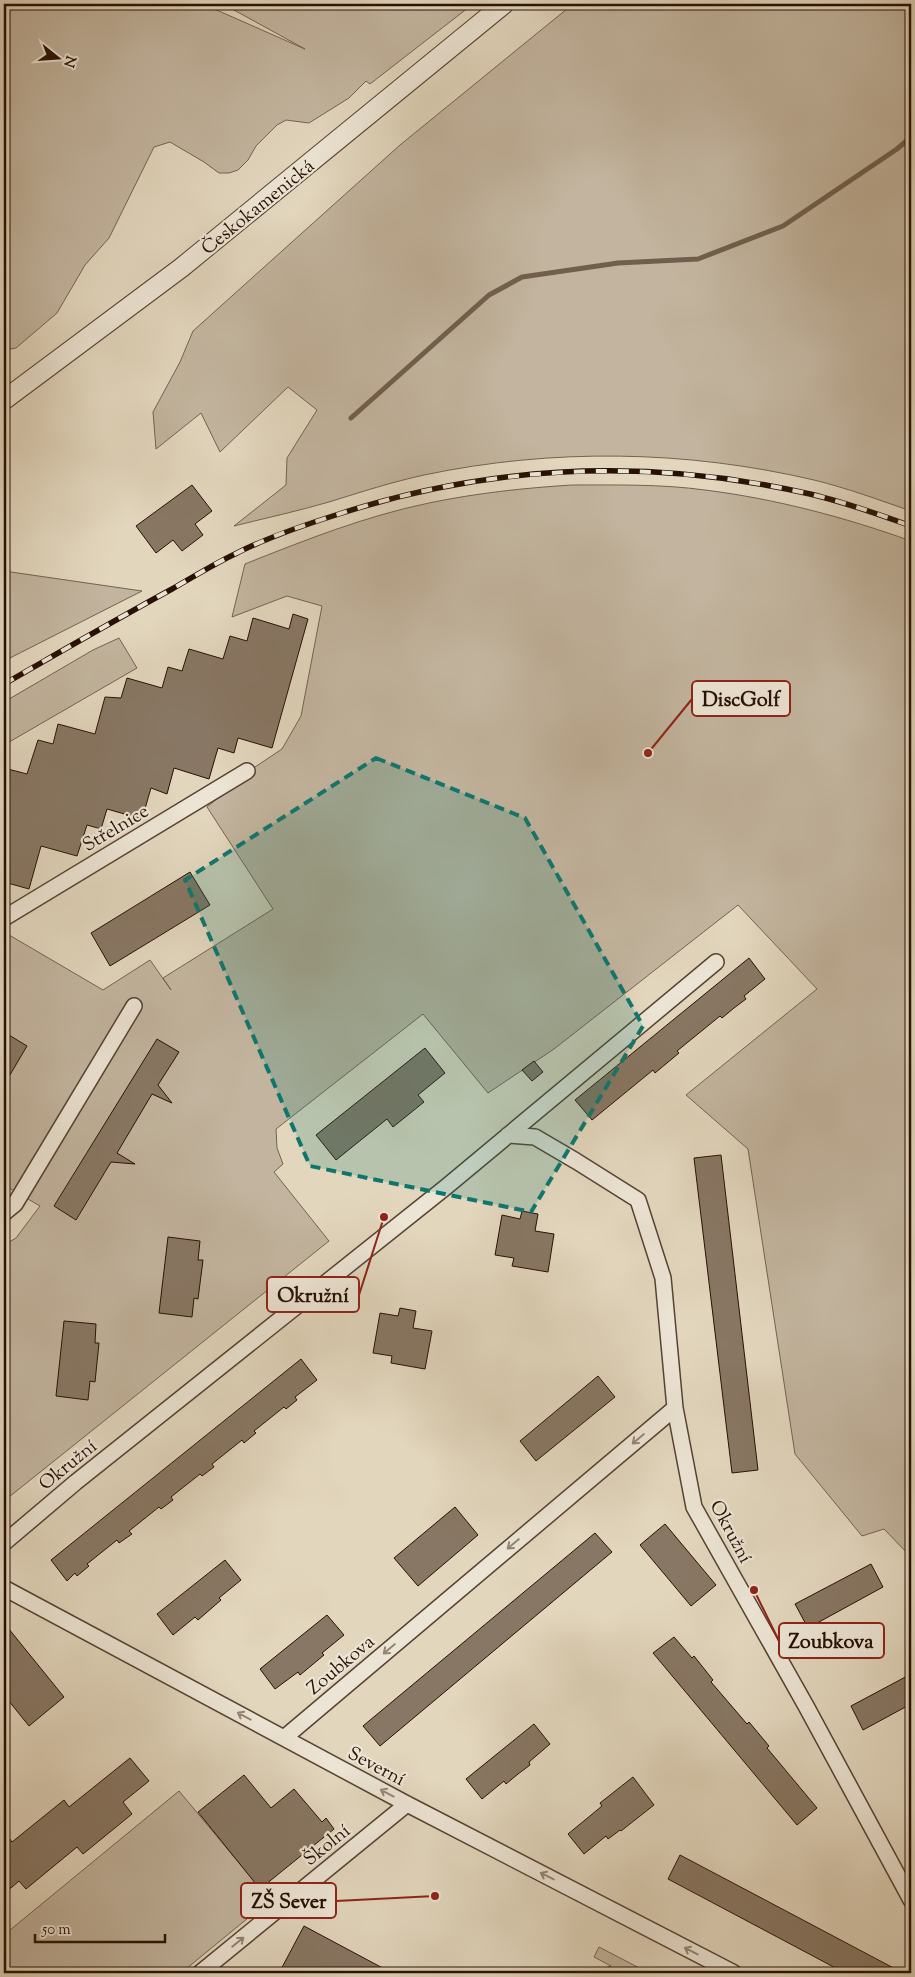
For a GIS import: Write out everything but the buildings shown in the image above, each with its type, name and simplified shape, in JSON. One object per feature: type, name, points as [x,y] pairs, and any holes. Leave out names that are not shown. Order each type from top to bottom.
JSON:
[{"type":"street","name":"Českokamenická","points":[[4,400],[182,268],[504,4]]},
{"type":"street","name":"Střelnice","points":[[4,918],[247,771]]},
{"type":"street","name":"Okružní","points":[[4,1543],[76,1482],[446,1187],[716,962]]},
{"type":"street","points":[[4,1213],[19,1197],[134,1006]]},
{"type":"street","name":"Okružní","points":[[508,1135],[535,1137],[638,1200],[663,1278],[675,1408],[694,1507],[806,1706],[911,1900]]},
{"type":"street","name":"Zoubkova","points":[[284,1738],[675,1408]]},
{"type":"street","name":"Severní","points":[[4,1588],[407,1804],[734,1973]]},
{"type":"street","name":"Školní","points":[[200,1973],[407,1804]]},
{"type":"highlighted area","points":[[376,758],[525,818],[643,1026],[531,1212],[310,1166],[185,880]]},
{"type":"shaded area","points":[[4,4],[203,4],[305,49],[223,4],[473,4],[370,84],[366,81],[349,98],[309,123],[286,120],[277,125],[256,146],[248,160],[238,170],[229,173],[219,173],[170,142],[154,147],[109,238],[85,265],[57,313],[16,348],[4,350]]},
{"type":"shaded area","points":[[573,4],[911,4],[911,511],[826,483],[766,470],[668,458],[570,457],[521,460],[424,475],[234,526],[286,485],[287,458],[317,410],[288,387],[220,452],[201,413],[156,449],[153,412],[180,362],[193,331],[400,145]]},
{"type":"shaded area","points":[[572,485],[672,487],[758,498],[861,524],[911,541],[911,1557],[884,1529],[862,1536],[795,1454],[748,1149],[686,1095],[817,989],[738,905],[554,1049],[488,1093],[423,1014],[276,1129],[277,1148],[283,1164],[274,1172],[329,1241],[4,1501],[4,1245],[16,1238],[40,1206],[4,1185],[4,932],[103,990],[150,960],[171,990],[163,978],[273,909],[207,807],[255,767],[282,749],[301,716],[322,606],[287,596],[232,617],[245,564],[336,529],[405,508],[447,499],[518,489]]},
{"type":"shaded area","points":[[4,571],[142,591],[4,661]]},
{"type":"shaded area","points":[[119,638],[137,668],[4,745],[4,702],[93,650]]},
{"type":"shaded area","points":[[179,1791],[270,1900],[181,1973],[4,1973],[4,1935]]},
{"type":"shaded area","points":[[599,1947],[649,1973],[588,1973],[611,1966],[594,1957]]},
{"type":"waterway","points":[[351,418],[489,295],[522,277],[618,263],[698,259],[783,226],[897,149],[911,137]]},
{"type":"railway","points":[[4,684],[211,566],[260,542],[299,527],[397,497],[455,485],[514,476],[573,472],[632,471],[691,475],[751,482],[810,494],[848,504],[911,526]]},
{"type":"place","name":"DiscGolf","points":[[648,753]]},
{"type":"place","name":"Okružní","points":[[384,1217]]},
{"type":"place","name":"Zoubkova","points":[[754,1590]]},
{"type":"place","name":"ZŠ Sever","points":[[435,1896]]}]
